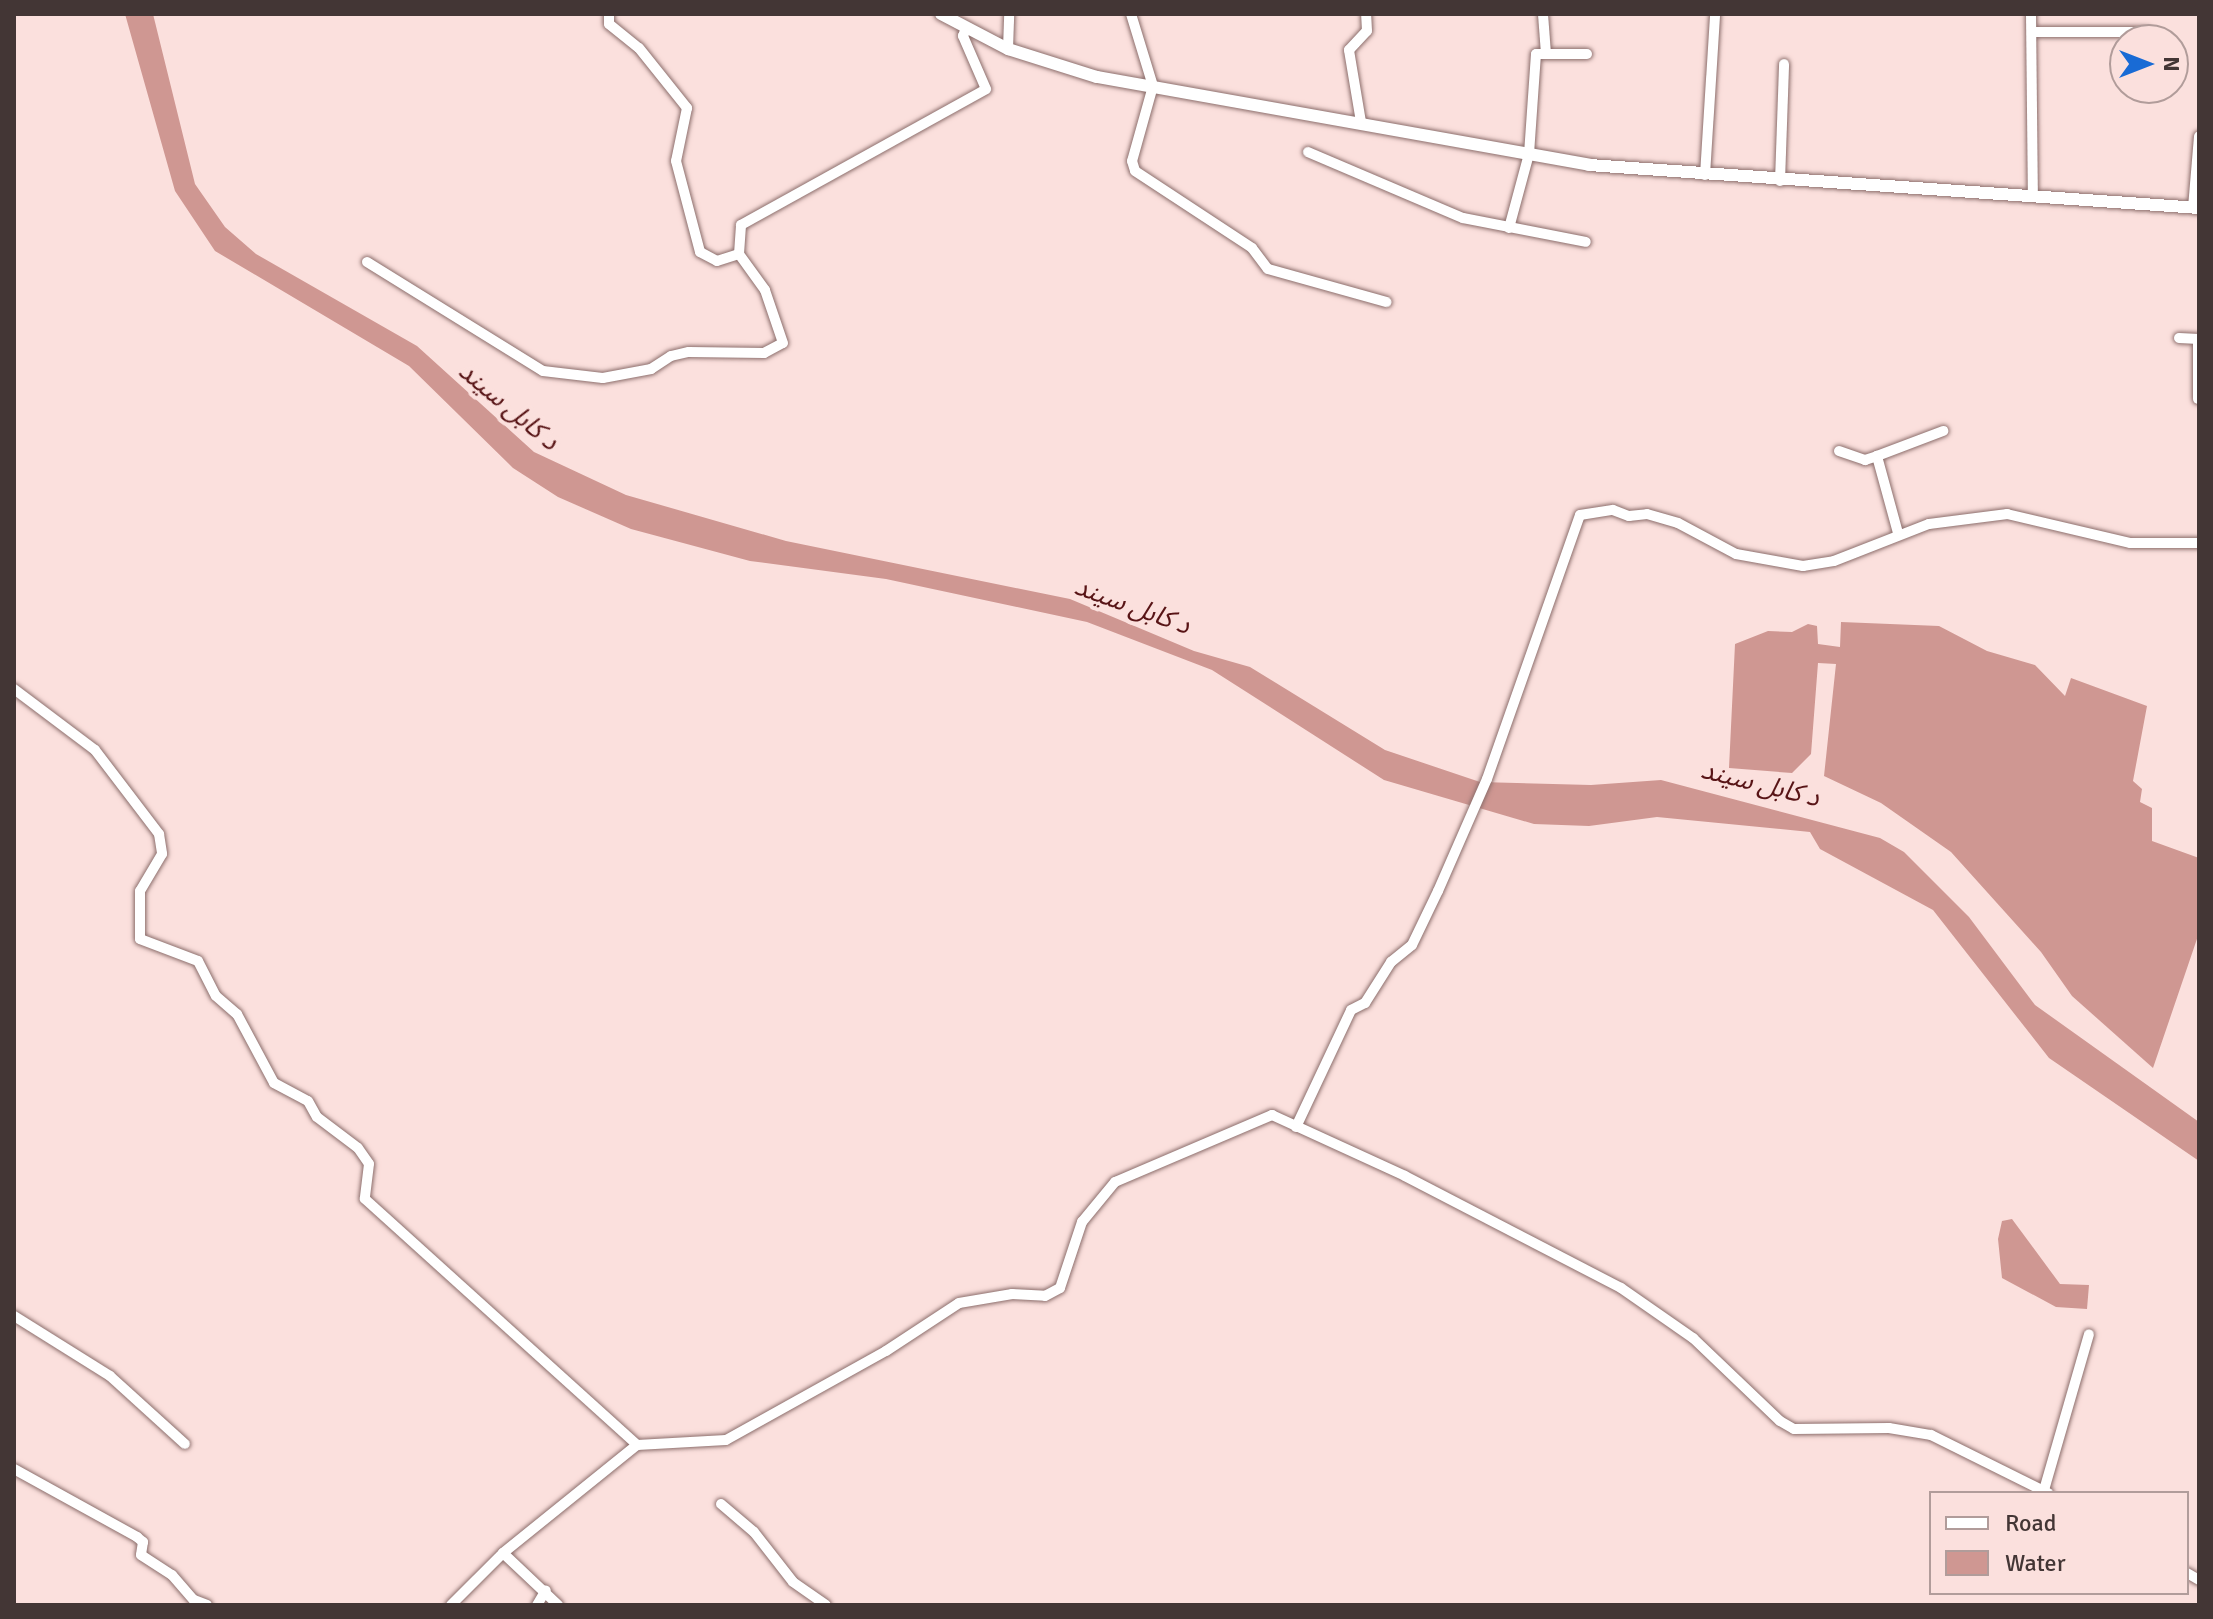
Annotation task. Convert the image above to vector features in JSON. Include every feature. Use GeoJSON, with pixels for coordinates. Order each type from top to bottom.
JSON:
{"type":"FeatureCollection","features":[{"type":"Feature","properties":{"kind":"main road"},"geometry":{"type":"LineString","coordinates":[[941,14],[1008,49],[1097,77],[1529,154],[1705,175],[2196,208]]}},
{"type":"Feature","properties":{"kind":"street"},"geometry":{"type":"LineString","coordinates":[[609,14],[609,24],[639,48],[687,108],[676,161],[700,252],[717,261],[739,254]]}},
{"type":"Feature","properties":{"kind":"street"},"geometry":{"type":"LineString","coordinates":[[1008,49],[1009,14]]}},
{"type":"Feature","properties":{"kind":"street"},"geometry":{"type":"LineString","coordinates":[[1131,14],[1153,86],[1132,161],[1135,171],[1252,248],[1268,269],[1386,302]]}},
{"type":"Feature","properties":{"kind":"street"},"geometry":{"type":"LineString","coordinates":[[1361,122],[1349,50],[1367,31],[1366,14]]}},
{"type":"Feature","properties":{"kind":"street"},"geometry":{"type":"LineString","coordinates":[[1543,14],[1546,54]]}},
{"type":"Feature","properties":{"kind":"street"},"geometry":{"type":"LineString","coordinates":[[1705,175],[1715,14]]}},
{"type":"Feature","properties":{"kind":"street"},"geometry":{"type":"LineString","coordinates":[[2031,14],[2033,196]]}},
{"type":"Feature","properties":{"kind":"street"},"geometry":{"type":"LineString","coordinates":[[367,262],[543,371],[603,378],[651,369],[671,356],[764,353],[783,343],[765,290],[739,254],[741,225],[986,89],[963,36],[966,28]]}},
{"type":"Feature","properties":{"kind":"street"},"geometry":{"type":"LineString","coordinates":[[2032,32],[2109,32]]}},
{"type":"Feature","properties":{"kind":"street"},"geometry":{"type":"LineString","coordinates":[[1509,228],[1529,154],[1535,58],[1546,54],[1587,54]]}},
{"type":"Feature","properties":{"kind":"street"},"geometry":{"type":"LineString","coordinates":[[1780,181],[1784,64]]}},
{"type":"Feature","properties":{"kind":"street"},"geometry":{"type":"LineString","coordinates":[[2196,208],[2199,136]]}},
{"type":"Feature","properties":{"kind":"street"},"geometry":{"type":"LineString","coordinates":[[1308,152],[1463,218],[1586,242]]}},
{"type":"Feature","properties":{"kind":"street"},"geometry":{"type":"LineString","coordinates":[[2179,338],[2198,339],[2198,399]]}},
{"type":"Feature","properties":{"kind":"street"},"geometry":{"type":"LineString","coordinates":[[1839,451],[1865,460],[1943,431]]}},
{"type":"Feature","properties":{"kind":"street"},"geometry":{"type":"LineString","coordinates":[[1877,456],[1898,533]]}},
{"type":"Feature","properties":{"kind":"street"},"geometry":{"type":"LineString","coordinates":[[1296,1127],[1351,1010],[1365,1003],[1391,962],[1412,945],[1488,777],[1580,515],[1613,510],[1629,516],[1647,514],[1678,523],[1736,554],[1803,566],[1834,561],[1898,533],[1929,524],[2007,514],[2130,543],[2199,543]]}},
{"type":"Feature","properties":{"kind":"street"},"geometry":{"type":"LineString","coordinates":[[14,689],[95,750],[159,834],[162,854],[140,891],[140,939],[198,961],[216,996],[237,1014],[274,1083],[308,1101],[317,1117],[358,1148],[369,1164],[365,1199],[637,1445]]}},
{"type":"Feature","properties":{"kind":"street"},"geometry":{"type":"LineString","coordinates":[[451,1605],[503,1553],[637,1445],[726,1440],[886,1351],[959,1303],[1012,1294],[1045,1296],[1060,1288],[1082,1222],[1115,1182],[1264,1116],[1281,1116],[1296,1127],[1405,1176],[1621,1288],[1693,1338],[1780,1421],[1794,1429],[1889,1428],[1931,1435],[2044,1491]]}},
{"type":"Feature","properties":{"kind":"street"},"geometry":{"type":"LineString","coordinates":[[14,1316],[110,1376],[185,1444]]}},
{"type":"Feature","properties":{"kind":"street"},"geometry":{"type":"LineString","coordinates":[[2046,1491],[2089,1334]]}},
{"type":"Feature","properties":{"kind":"street"},"geometry":{"type":"LineString","coordinates":[[14,1469],[137,1537],[143,1542],[141,1555],[172,1575],[194,1600],[207,1605]]}},
{"type":"Feature","properties":{"kind":"street"},"geometry":{"type":"LineString","coordinates":[[721,1504],[754,1532],[793,1582],[826,1605]]}},
{"type":"Feature","properties":{"kind":"street"},"geometry":{"type":"LineString","coordinates":[[503,1553],[546,1590],[558,1605]]}},
{"type":"Feature","properties":{"kind":"street"},"geometry":{"type":"LineString","coordinates":[[537,1605],[546,1590]]}},
{"type":"Feature","properties":{"kind":"water"},"geometry":{"type":"Polygon","coordinates":[[[125,14],[153,14],[195,184],[225,227],[256,254],[417,346],[534,452],[626,495],[786,541],[1070,599],[1194,651],[1250,667],[1385,750],[1480,782],[1591,785],[1661,780],[1880,838],[1904,852],[1969,917],[2035,1005],[2199,1122],[2199,1161],[2049,1058],[1933,910],[1820,849],[1810,832],[1657,817],[1589,826],[1534,824],[1384,780],[1212,670],[1087,622],[886,579],[750,561],[631,529],[558,497],[513,468],[409,366],[215,251],[175,191],[125,14]]]}},
{"type":"Feature","properties":{"kind":"water"},"geometry":{"type":"Polygon","coordinates":[[[1841,622],[1939,626],[1987,651],[2035,665],[2065,696],[2071,678],[2147,706],[2133,781],[2142,789],[2140,802],[2152,808],[2152,841],[2199,858],[2199,933],[2153,1068],[2072,996],[2041,952],[1951,852],[1881,803],[1824,776],[1836,664],[1818,663],[1811,754],[1792,773],[1729,768],[1735,644],[1768,631],[1792,632],[1808,624],[1817,626],[1818,644],[1840,647],[1841,622]]]}},
{"type":"Feature","properties":{"kind":"water"},"geometry":{"type":"Polygon","coordinates":[[[2012,1219],[2060,1284],[2089,1285],[2087,1309],[2056,1307],[2002,1278],[1998,1239],[2002,1221],[2012,1219]]]}},
{"type":"Feature","properties":{"kind":"water label","name":"د کابل سيند"},"geometry":{"type":"Point","coordinates":[508,407]}},
{"type":"Feature","properties":{"kind":"water label","name":"د کابل سيند"},"geometry":{"type":"Point","coordinates":[1132,607]}},
{"type":"Feature","properties":{"kind":"water label","name":"د کابل سيند"},"geometry":{"type":"Point","coordinates":[1760,785]}}]}
